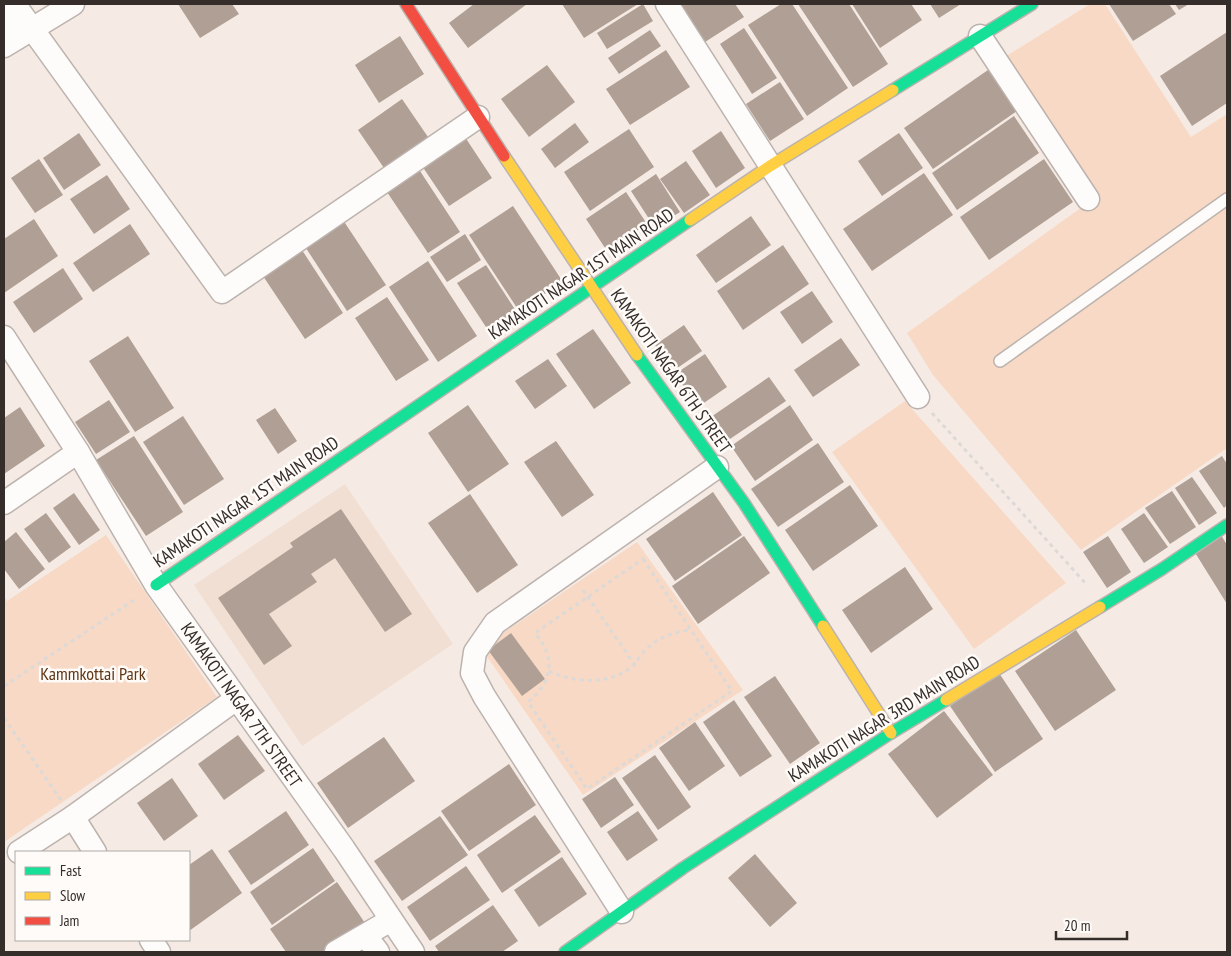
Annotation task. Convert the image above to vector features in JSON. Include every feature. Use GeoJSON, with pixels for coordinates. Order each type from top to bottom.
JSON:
{"type":"FeatureCollection","features":[{"type":"Feature","properties":{"kind":"street","name":"KAMAKOTI NAGAR 6TH STREET"},"geometry":{"type":"LineString","coordinates":[[406,4],[618,330],[744,503],[891,733]]}},
{"type":"Feature","properties":{"kind":"street"},"geometry":{"type":"LineString","coordinates":[[667,4],[918,397]]}},
{"type":"Feature","properties":{"kind":"street","name":"KAMAKOTI NAGAR 1ST MAIN ROAD"},"geometry":{"type":"LineString","coordinates":[[156,585],[770,166],[1032,4]]}},
{"type":"Feature","properties":{"kind":"street"},"geometry":{"type":"LineString","coordinates":[[17,37],[59,7]]}},
{"type":"Feature","properties":{"kind":"street"},"geometry":{"type":"LineString","coordinates":[[10,10],[17,37],[222,292],[478,117]]}},
{"type":"Feature","properties":{"kind":"street"},"geometry":{"type":"LineString","coordinates":[[980,36],[1088,199]]}},
{"type":"Feature","properties":{"kind":"street","name":"KAMAKOTI NAGAR 7TH STREET"},"geometry":{"type":"LineString","coordinates":[[4,337],[78,452],[156,585],[344,849],[413,952]]}},
{"type":"Feature","properties":{"kind":"street"},"geometry":{"type":"LineString","coordinates":[[4,503],[78,452]]}},
{"type":"Feature","properties":{"kind":"street"},"geometry":{"type":"LineString","coordinates":[[622,912],[484,696],[472,673],[475,652],[495,623],[717,467]]}},
{"type":"Feature","properties":{"kind":"street","name":"KAMAKOTI NAGAR 3RD MAIN ROAD"},"geometry":{"type":"LineString","coordinates":[[565,952],[691,863],[891,733],[1162,569],[1227,525]]}},
{"type":"Feature","properties":{"kind":"street"},"geometry":{"type":"LineString","coordinates":[[21,851],[73,817],[236,699]]}},
{"type":"Feature","properties":{"kind":"street"},"geometry":{"type":"LineString","coordinates":[[73,817],[94,851]]}},
{"type":"Feature","properties":{"kind":"street"},"geometry":{"type":"LineString","coordinates":[[4,862],[15,855]]}},
{"type":"Feature","properties":{"kind":"street"},"geometry":{"type":"LineString","coordinates":[[336,952],[372,944],[391,920]]}},
{"type":"Feature","properties":{"kind":"street"},"geometry":{"type":"LineString","coordinates":[[152,941],[159,952]]}},
{"type":"Feature","properties":{"kind":"lane"},"geometry":{"type":"LineString","coordinates":[[1000,361],[1227,199]]}},
{"type":"Feature","properties":{"kind":"path"},"geometry":{"type":"LineString","coordinates":[[918,397],[1104,604]]}},
{"type":"Feature","properties":{"kind":"path"},"geometry":{"type":"LineString","coordinates":[[643,559],[691,630],[732,691],[586,789],[528,702],[542,689],[549,672],[547,650],[535,633],[643,559]]}},
{"type":"Feature","properties":{"kind":"path"},"geometry":{"type":"LineString","coordinates":[[570,571],[634,665]]}},
{"type":"Feature","properties":{"kind":"path"},"geometry":{"type":"LineString","coordinates":[[4,686],[156,585]]}},
{"type":"Feature","properties":{"kind":"path"},"geometry":{"type":"LineString","coordinates":[[549,672],[563,678],[579,680],[595,680],[616,675],[634,665],[650,645],[660,638],[691,630]]}},
{"type":"Feature","properties":{"kind":"path"},"geometry":{"type":"LineString","coordinates":[[4,718],[73,817]]}},
{"type":"Feature","properties":{"kind":"shaded area"},"geometry":{"type":"Polygon","coordinates":[[[345,484],[453,644],[302,746],[194,585],[345,484]]]}},
{"type":"Feature","properties":{"kind":"green space"},"geometry":{"type":"Polygon","coordinates":[[[1090,4],[1105,4],[1191,137],[1227,114],[1227,448],[1081,550],[933,375],[907,333],[1082,207],[992,65],[1090,4]]]}},
{"type":"Feature","properties":{"kind":"green space"},"geometry":{"type":"Polygon","coordinates":[[[905,401],[1066,583],[974,649],[832,452],[905,401]]]}},
{"type":"Feature","properties":{"kind":"green space","name":"Kammkottai Park"},"geometry":{"type":"Polygon","coordinates":[[[106,535],[217,697],[4,842],[4,596],[7,601],[106,535]]]}},
{"type":"Feature","properties":{"kind":"green space"},"geometry":{"type":"Polygon","coordinates":[[[637,542],[743,690],[583,795],[481,648],[637,542]]]}},
{"type":"Feature","properties":{"kind":"building"},"geometry":{"type":"Polygon","coordinates":[[[178,4],[232,4],[239,14],[200,38],[178,4]]]}},
{"type":"Feature","properties":{"kind":"building"},"geometry":{"type":"Polygon","coordinates":[[[474,4],[527,4],[468,48],[449,23],[474,4]]]}},
{"type":"Feature","properties":{"kind":"building"},"geometry":{"type":"Polygon","coordinates":[[[562,4],[638,4],[584,38],[562,4]]]}},
{"type":"Feature","properties":{"kind":"building"},"geometry":{"type":"Polygon","coordinates":[[[643,4],[653,21],[607,49],[597,33],[643,4]]]}},
{"type":"Feature","properties":{"kind":"building"},"geometry":{"type":"Polygon","coordinates":[[[684,4],[735,4],[744,17],[705,42],[681,6],[684,4]]]}},
{"type":"Feature","properties":{"kind":"building"},"geometry":{"type":"Polygon","coordinates":[[[781,4],[792,4],[848,88],[807,116],[748,25],[781,4]]]}},
{"type":"Feature","properties":{"kind":"building"},"geometry":{"type":"Polygon","coordinates":[[[798,4],[849,4],[888,64],[853,87],[798,4]]]}},
{"type":"Feature","properties":{"kind":"building"},"geometry":{"type":"Polygon","coordinates":[[[852,4],[911,4],[922,20],[880,48],[852,4]]]}},
{"type":"Feature","properties":{"kind":"building"},"geometry":{"type":"Polygon","coordinates":[[[930,4],[961,4],[939,18],[930,4]]]}},
{"type":"Feature","properties":{"kind":"building"},"geometry":{"type":"Polygon","coordinates":[[[1109,4],[1169,4],[1176,14],[1133,41],[1109,4]]]}},
{"type":"Feature","properties":{"kind":"building"},"geometry":{"type":"Polygon","coordinates":[[[1175,4],[1189,4],[1179,10],[1175,4]]]}},
{"type":"Feature","properties":{"kind":"building"},"geometry":{"type":"Polygon","coordinates":[[[744,28],[777,78],[752,94],[720,44],[744,28]]]}},
{"type":"Feature","properties":{"kind":"building"},"geometry":{"type":"Polygon","coordinates":[[[650,30],[661,46],[619,74],[608,58],[650,30]]]}},
{"type":"Feature","properties":{"kind":"building"},"geometry":{"type":"Polygon","coordinates":[[[1227,32],[1227,103],[1192,126],[1160,76],[1227,32]]]}},
{"type":"Feature","properties":{"kind":"building"},"geometry":{"type":"Polygon","coordinates":[[[400,36],[424,74],[379,103],[355,65],[400,36]]]}},
{"type":"Feature","properties":{"kind":"building"},"geometry":{"type":"Polygon","coordinates":[[[666,50],[690,87],[630,125],[606,89],[666,50]]]}},
{"type":"Feature","properties":{"kind":"building"},"geometry":{"type":"Polygon","coordinates":[[[547,65],[575,102],[529,137],[501,99],[547,65]]]}},
{"type":"Feature","properties":{"kind":"building"},"geometry":{"type":"Polygon","coordinates":[[[988,70],[1017,111],[933,169],[904,128],[988,70]]]}},
{"type":"Feature","properties":{"kind":"building"},"geometry":{"type":"Polygon","coordinates":[[[780,82],[804,119],[770,141],[746,104],[780,82]]]}},
{"type":"Feature","properties":{"kind":"building"},"geometry":{"type":"Polygon","coordinates":[[[402,99],[428,137],[384,168],[358,130],[402,99]]]}},
{"type":"Feature","properties":{"kind":"building"},"geometry":{"type":"Polygon","coordinates":[[[1014,116],[1039,153],[957,210],[932,173],[1014,116]]]}},
{"type":"Feature","properties":{"kind":"building"},"geometry":{"type":"Polygon","coordinates":[[[575,123],[589,142],[555,168],[541,149],[575,123]]]}},
{"type":"Feature","properties":{"kind":"building"},"geometry":{"type":"Polygon","coordinates":[[[629,129],[654,167],[590,211],[564,172],[629,129]]]}},
{"type":"Feature","properties":{"kind":"building"},"geometry":{"type":"Polygon","coordinates":[[[721,131],[745,168],[716,188],[692,151],[721,131]]]}},
{"type":"Feature","properties":{"kind":"building"},"geometry":{"type":"Polygon","coordinates":[[[79,133],[101,165],[64,190],[43,158],[79,133]]]}},
{"type":"Feature","properties":{"kind":"building"},"geometry":{"type":"Polygon","coordinates":[[[899,133],[923,168],[882,196],[858,161],[899,133]]]}},
{"type":"Feature","properties":{"kind":"building"},"geometry":{"type":"Polygon","coordinates":[[[463,134],[492,178],[449,206],[420,163],[463,134]]]}},
{"type":"Feature","properties":{"kind":"building"},"geometry":{"type":"Polygon","coordinates":[[[39,159],[63,195],[35,213],[11,178],[39,159]]]}},
{"type":"Feature","properties":{"kind":"building"},"geometry":{"type":"Polygon","coordinates":[[[1044,159],[1073,202],[989,260],[960,217],[1044,159]]]}},
{"type":"Feature","properties":{"kind":"building"},"geometry":{"type":"Polygon","coordinates":[[[686,161],[710,195],[684,213],[660,179],[686,161]]]}},
{"type":"Feature","properties":{"kind":"building"},"geometry":{"type":"Polygon","coordinates":[[[420,171],[460,232],[428,253],[387,192],[420,171]]]}},
{"type":"Feature","properties":{"kind":"building"},"geometry":{"type":"Polygon","coordinates":[[[924,173],[953,215],[872,271],[843,229],[924,173]]]}},
{"type":"Feature","properties":{"kind":"building"},"geometry":{"type":"Polygon","coordinates":[[[656,174],[680,212],[655,228],[631,191],[656,174]]]}},
{"type":"Feature","properties":{"kind":"building"},"geometry":{"type":"Polygon","coordinates":[[[107,175],[130,209],[94,234],[70,199],[107,175]]]}},
{"type":"Feature","properties":{"kind":"building"},"geometry":{"type":"Polygon","coordinates":[[[626,192],[647,224],[607,251],[586,219],[626,192]]]}},
{"type":"Feature","properties":{"kind":"building"},"geometry":{"type":"Polygon","coordinates":[[[513,206],[563,282],[519,311],[469,235],[513,206]]]}},
{"type":"Feature","properties":{"kind":"building"},"geometry":{"type":"Polygon","coordinates":[[[751,216],[771,245],[716,283],[696,255],[751,216]]]}},
{"type":"Feature","properties":{"kind":"building"},"geometry":{"type":"Polygon","coordinates":[[[34,219],[58,256],[4,293],[4,239],[34,219]]]}},
{"type":"Feature","properties":{"kind":"building"},"geometry":{"type":"Polygon","coordinates":[[[343,220],[386,285],[347,311],[304,245],[343,220]]]}},
{"type":"Feature","properties":{"kind":"building"},"geometry":{"type":"Polygon","coordinates":[[[130,224],[150,254],[93,292],[73,263],[130,224]]]}},
{"type":"Feature","properties":{"kind":"building"},"geometry":{"type":"Polygon","coordinates":[[[465,234],[481,260],[447,282],[430,257],[465,234]]]}},
{"type":"Feature","properties":{"kind":"building"},"geometry":{"type":"Polygon","coordinates":[[[783,245],[809,284],[743,330],[717,291],[783,245]]]}},
{"type":"Feature","properties":{"kind":"building"},"geometry":{"type":"Polygon","coordinates":[[[300,247],[343,313],[305,339],[261,273],[300,247]]]}},
{"type":"Feature","properties":{"kind":"building"},"geometry":{"type":"Polygon","coordinates":[[[428,261],[477,336],[438,362],[389,287],[428,261]]]}},
{"type":"Feature","properties":{"kind":"building"},"geometry":{"type":"Polygon","coordinates":[[[486,265],[516,311],[488,330],[457,283],[486,265]]]}},
{"type":"Feature","properties":{"kind":"building"},"geometry":{"type":"Polygon","coordinates":[[[63,268],[83,299],[34,333],[13,302],[63,268]]]}},
{"type":"Feature","properties":{"kind":"building"},"geometry":{"type":"Polygon","coordinates":[[[812,291],[833,322],[802,344],[780,312],[812,291]]]}},
{"type":"Feature","properties":{"kind":"building"},"geometry":{"type":"Polygon","coordinates":[[[387,297],[429,360],[396,381],[355,318],[387,297]]]}},
{"type":"Feature","properties":{"kind":"building"},"geometry":{"type":"Polygon","coordinates":[[[684,325],[702,351],[673,371],[655,345],[684,325]]]}},
{"type":"Feature","properties":{"kind":"building"},"geometry":{"type":"Polygon","coordinates":[[[593,329],[631,383],[594,409],[556,354],[593,329]]]}},
{"type":"Feature","properties":{"kind":"building"},"geometry":{"type":"Polygon","coordinates":[[[128,336],[174,408],[135,432],[89,361],[128,336]]]}},
{"type":"Feature","properties":{"kind":"building"},"geometry":{"type":"Polygon","coordinates":[[[841,338],[860,365],[813,397],[794,370],[841,338]]]}},
{"type":"Feature","properties":{"kind":"building"},"geometry":{"type":"Polygon","coordinates":[[[705,354],[727,387],[698,407],[675,374],[705,354]]]}},
{"type":"Feature","properties":{"kind":"building"},"geometry":{"type":"Polygon","coordinates":[[[548,359],[567,386],[535,409],[515,381],[548,359]]]}},
{"type":"Feature","properties":{"kind":"building"},"geometry":{"type":"Polygon","coordinates":[[[769,377],[786,401],[724,443],[708,419],[769,377]]]}},
{"type":"Feature","properties":{"kind":"building"},"geometry":{"type":"Polygon","coordinates":[[[109,400],[130,432],[96,454],[75,422],[109,400]]]}},
{"type":"Feature","properties":{"kind":"building"},"geometry":{"type":"Polygon","coordinates":[[[468,405],[509,464],[468,492],[428,433],[468,405]]]}},
{"type":"Feature","properties":{"kind":"building"},"geometry":{"type":"Polygon","coordinates":[[[790,405],[813,440],[755,481],[731,446],[790,405]]]}},
{"type":"Feature","properties":{"kind":"building"},"geometry":{"type":"Polygon","coordinates":[[[20,407],[45,446],[4,474],[4,418],[20,407]]]}},
{"type":"Feature","properties":{"kind":"building"},"geometry":{"type":"Polygon","coordinates":[[[275,408],[297,441],[278,454],[256,420],[275,408]]]}},
{"type":"Feature","properties":{"kind":"building"},"geometry":{"type":"Polygon","coordinates":[[[183,416],[224,479],[184,505],[143,442],[183,416]]]}},
{"type":"Feature","properties":{"kind":"building"},"geometry":{"type":"Polygon","coordinates":[[[134,436],[183,512],[146,536],[96,460],[134,436]]]}},
{"type":"Feature","properties":{"kind":"building"},"geometry":{"type":"Polygon","coordinates":[[[556,441],[594,495],[562,517],[524,462],[556,441]]]}},
{"type":"Feature","properties":{"kind":"building"},"geometry":{"type":"Polygon","coordinates":[[[818,443],[844,482],[778,527],[751,489],[818,443]]]}},
{"type":"Feature","properties":{"kind":"building"},"geometry":{"type":"Polygon","coordinates":[[[1222,456],[1227,464],[1227,505],[1224,508],[1199,471],[1222,456]]]}},
{"type":"Feature","properties":{"kind":"building"},"geometry":{"type":"Polygon","coordinates":[[[1192,477],[1217,513],[1199,525],[1175,488],[1192,477]]]}},
{"type":"Feature","properties":{"kind":"building"},"geometry":{"type":"Polygon","coordinates":[[[850,485],[878,526],[813,571],[785,530],[850,485]]]}},
{"type":"Feature","properties":{"kind":"building"},"geometry":{"type":"Polygon","coordinates":[[[1172,491],[1196,527],[1170,544],[1145,508],[1172,491]]]}},
{"type":"Feature","properties":{"kind":"building"},"geometry":{"type":"Polygon","coordinates":[[[713,492],[742,535],[675,581],[646,539],[713,492]]]}},
{"type":"Feature","properties":{"kind":"building"},"geometry":{"type":"Polygon","coordinates":[[[74,493],[100,530],[79,545],[53,508],[74,493]]]}},
{"type":"Feature","properties":{"kind":"building"},"geometry":{"type":"Polygon","coordinates":[[[470,494],[518,565],[477,593],[428,523],[470,494]]]}},
{"type":"Feature","properties":{"kind":"building"},"geometry":{"type":"Polygon","coordinates":[[[341,509],[412,614],[385,632],[335,558],[311,574],[317,582],[269,614],[292,646],[264,665],[218,598],[293,547],[290,543],[341,509]]]}},
{"type":"Feature","properties":{"kind":"building"},"geometry":{"type":"Polygon","coordinates":[[[46,513],[71,547],[49,563],[24,529],[46,513]]]}},
{"type":"Feature","properties":{"kind":"building"},"geometry":{"type":"Polygon","coordinates":[[[1144,513],[1168,547],[1144,563],[1121,529],[1144,513]]]}},
{"type":"Feature","properties":{"kind":"building"},"geometry":{"type":"Polygon","coordinates":[[[16,532],[45,569],[19,589],[4,569],[4,542],[16,532]]]}},
{"type":"Feature","properties":{"kind":"building"},"geometry":{"type":"Polygon","coordinates":[[[1221,535],[1227,545],[1227,604],[1194,551],[1221,535]]]}},
{"type":"Feature","properties":{"kind":"building"},"geometry":{"type":"Polygon","coordinates":[[[744,536],[770,573],[698,624],[672,586],[744,536]]]}},
{"type":"Feature","properties":{"kind":"building"},"geometry":{"type":"Polygon","coordinates":[[[1108,536],[1131,572],[1107,588],[1083,552],[1108,536]]]}},
{"type":"Feature","properties":{"kind":"building"},"geometry":{"type":"Polygon","coordinates":[[[905,567],[933,609],[871,653],[842,610],[905,567]]]}},
{"type":"Feature","properties":{"kind":"building"},"geometry":{"type":"Polygon","coordinates":[[[1076,630],[1116,690],[1055,731],[1015,671],[1076,630]]]}},
{"type":"Feature","properties":{"kind":"building"},"geometry":{"type":"Polygon","coordinates":[[[511,633],[545,679],[522,696],[488,650],[511,633]]]}},
{"type":"Feature","properties":{"kind":"building"},"geometry":{"type":"Polygon","coordinates":[[[999,673],[1043,739],[995,772],[950,706],[999,673]]]}},
{"type":"Feature","properties":{"kind":"building"},"geometry":{"type":"Polygon","coordinates":[[[775,676],[820,743],[790,764],[744,697],[775,676]]]}},
{"type":"Feature","properties":{"kind":"building"},"geometry":{"type":"Polygon","coordinates":[[[734,700],[772,756],[740,777],[703,722],[734,700]]]}},
{"type":"Feature","properties":{"kind":"building"},"geometry":{"type":"Polygon","coordinates":[[[944,711],[993,775],[937,818],[888,754],[944,711]]]}},
{"type":"Feature","properties":{"kind":"building"},"geometry":{"type":"Polygon","coordinates":[[[695,722],[725,766],[689,791],[659,748],[695,722]]]}},
{"type":"Feature","properties":{"kind":"building"},"geometry":{"type":"Polygon","coordinates":[[[238,735],[265,771],[224,800],[198,764],[238,735]]]}},
{"type":"Feature","properties":{"kind":"building"},"geometry":{"type":"Polygon","coordinates":[[[384,737],[415,781],[348,828],[317,783],[384,737]]]}},
{"type":"Feature","properties":{"kind":"building"},"geometry":{"type":"Polygon","coordinates":[[[655,755],[691,807],[658,830],[622,778],[655,755]]]}},
{"type":"Feature","properties":{"kind":"building"},"geometry":{"type":"Polygon","coordinates":[[[509,764],[536,805],[469,851],[441,811],[509,764]]]}},
{"type":"Feature","properties":{"kind":"building"},"geometry":{"type":"Polygon","coordinates":[[[615,777],[634,805],[601,828],[582,799],[615,777]]]}},
{"type":"Feature","properties":{"kind":"building"},"geometry":{"type":"Polygon","coordinates":[[[172,778],[198,816],[164,841],[137,803],[172,778]]]}},
{"type":"Feature","properties":{"kind":"building"},"geometry":{"type":"Polygon","coordinates":[[[286,811],[309,845],[251,885],[228,851],[286,811]]]}},
{"type":"Feature","properties":{"kind":"building"},"geometry":{"type":"Polygon","coordinates":[[[638,811],[658,840],[627,861],[607,832],[638,811]]]}},
{"type":"Feature","properties":{"kind":"building"},"geometry":{"type":"Polygon","coordinates":[[[535,815],[561,852],[502,893],[477,855],[535,815]]]}},
{"type":"Feature","properties":{"kind":"building"},"geometry":{"type":"Polygon","coordinates":[[[440,816],[468,855],[402,901],[374,861],[440,816]]]}},
{"type":"Feature","properties":{"kind":"building"},"geometry":{"type":"Polygon","coordinates":[[[313,848],[335,881],[272,925],[250,892],[313,848]]]}},
{"type":"Feature","properties":{"kind":"building"},"geometry":{"type":"Polygon","coordinates":[[[212,849],[242,893],[190,930],[190,864],[212,849]]]}},
{"type":"Feature","properties":{"kind":"building"},"geometry":{"type":"Polygon","coordinates":[[[755,854],[797,903],[770,927],[728,878],[755,854]]]}},
{"type":"Feature","properties":{"kind":"building"},"geometry":{"type":"Polygon","coordinates":[[[562,857],[587,894],[539,927],[514,890],[562,857]]]}},
{"type":"Feature","properties":{"kind":"building"},"geometry":{"type":"Polygon","coordinates":[[[466,866],[490,900],[430,941],[407,907],[466,866]]]}},
{"type":"Feature","properties":{"kind":"building"},"geometry":{"type":"Polygon","coordinates":[[[337,882],[365,923],[323,952],[286,952],[270,929],[337,882]]]}},
{"type":"Feature","properties":{"kind":"building"},"geometry":{"type":"Polygon","coordinates":[[[493,905],[518,941],[502,952],[439,952],[435,946],[493,905]]]}},
{"type":"Feature","properties":{"kind":"traffic: fast"},"geometry":{"type":"LineString","coordinates":[[893,90],[1032,4]]}},
{"type":"Feature","properties":{"kind":"traffic: fast"},"geometry":{"type":"LineString","coordinates":[[156,585],[690,220]]}},
{"type":"Feature","properties":{"kind":"traffic: fast"},"geometry":{"type":"LineString","coordinates":[[637,355],[744,503],[823,626]]}},
{"type":"Feature","properties":{"kind":"traffic: fast"},"geometry":{"type":"LineString","coordinates":[[1100,607],[1162,569],[1227,525]]}},
{"type":"Feature","properties":{"kind":"traffic: fast"},"geometry":{"type":"LineString","coordinates":[[565,952],[683,868],[891,733],[946,700]]}},
{"type":"Feature","properties":{"kind":"traffic: slow"},"geometry":{"type":"LineString","coordinates":[[690,220],[770,166],[893,90]]}},
{"type":"Feature","properties":{"kind":"traffic: slow"},"geometry":{"type":"LineString","coordinates":[[504,156],[637,355]]}},
{"type":"Feature","properties":{"kind":"traffic: slow"},"geometry":{"type":"LineString","coordinates":[[946,700],[1100,607]]}},
{"type":"Feature","properties":{"kind":"traffic: slow"},"geometry":{"type":"LineString","coordinates":[[823,626],[891,733]]}},
{"type":"Feature","properties":{"kind":"traffic: jam"},"geometry":{"type":"LineString","coordinates":[[406,4],[504,156]]}}]}
